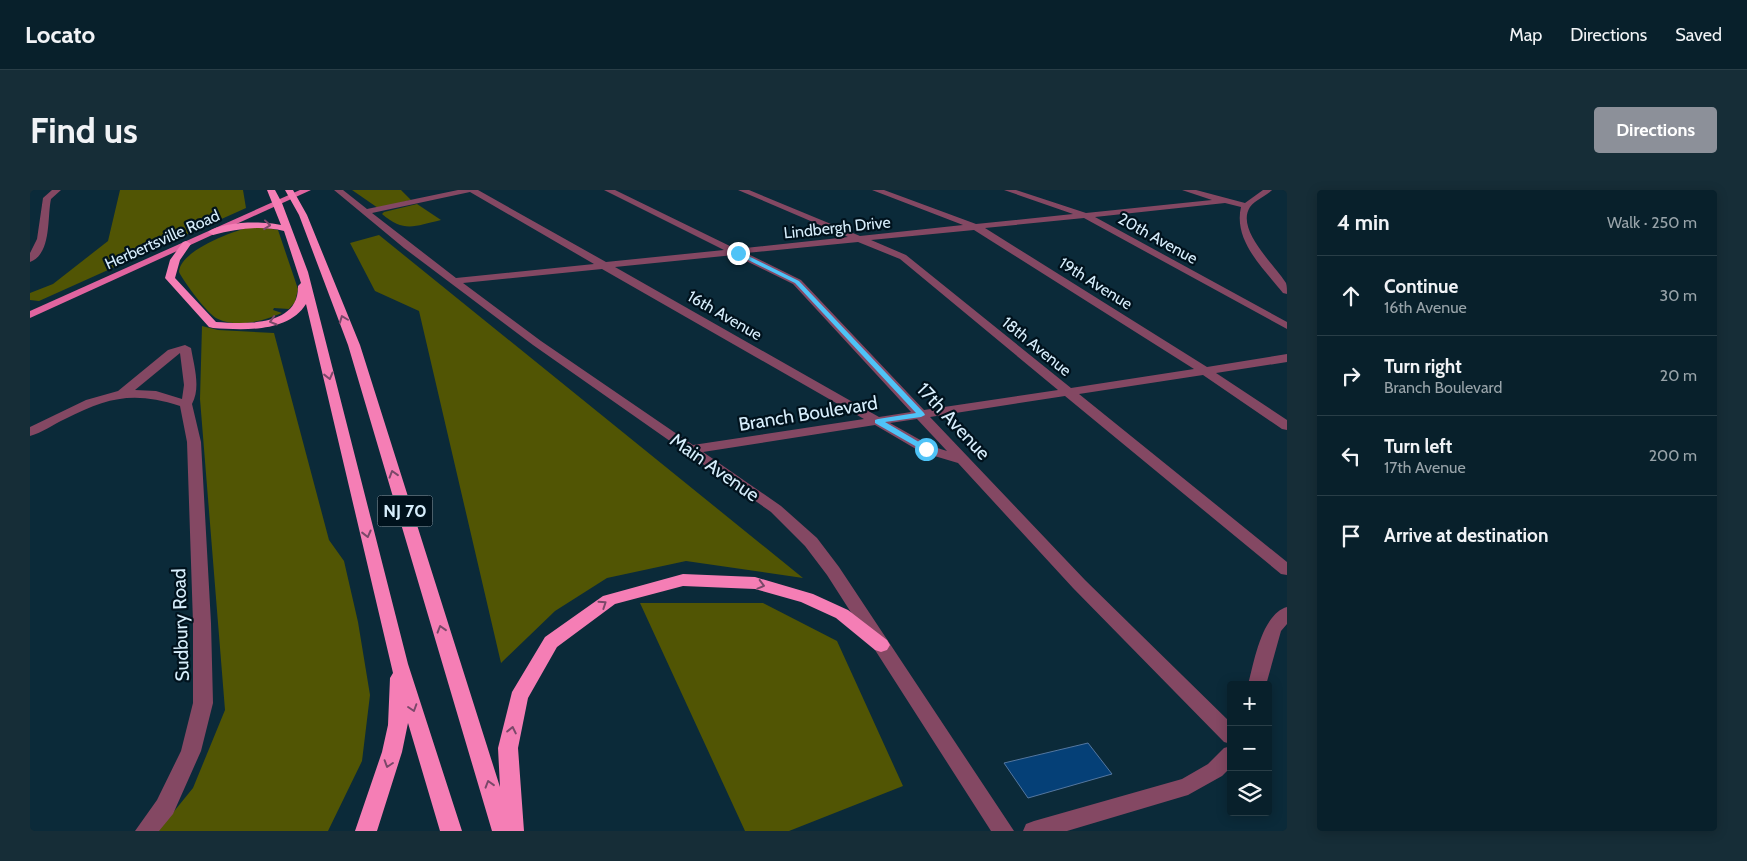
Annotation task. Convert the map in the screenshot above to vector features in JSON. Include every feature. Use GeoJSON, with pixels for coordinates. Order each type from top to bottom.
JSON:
{"type":"FeatureCollection","features":[{"type":"Feature","properties":{"kind":"highway","name":"NJ 70"},"geometry":{"type":"LineString","coordinates":[[271,190],[278,203],[303,272],[399,664],[451,831]]}},
{"type":"Feature","properties":{"kind":"highway","name":"NJ 70"},"geometry":{"type":"LineString","coordinates":[[296,192],[303,215],[354,346],[503,831]]}},
{"type":"Feature","properties":{"kind":"highway"},"geometry":{"type":"LineString","coordinates":[[213,232],[234,226],[260,224],[287,228]]}},
{"type":"Feature","properties":{"kind":"highway"},"geometry":{"type":"LineString","coordinates":[[186,244],[175,260],[170,278],[213,325],[232,327],[254,326],[273,322],[291,314],[303,301],[303,272]]}},
{"type":"Feature","properties":{"kind":"highway"},"geometry":{"type":"LineString","coordinates":[[512,831],[508,748],[519,697],[551,642],[609,600],[683,580],[755,582],[807,598],[842,614],[881,645]]}},
{"type":"Feature","properties":{"kind":"highway"},"geometry":{"type":"LineString","coordinates":[[366,831],[392,752],[398,725],[399,664]]}},
{"type":"Feature","properties":{"kind":"main road","name":"Herbertsville Road"},"geometry":{"type":"LineString","coordinates":[[32,314],[278,203],[296,192]]}},
{"type":"Feature","properties":{"kind":"street"},"geometry":{"type":"LineString","coordinates":[[30,260],[37,254],[41,245],[48,198],[57,190]]}},
{"type":"Feature","properties":{"kind":"street","name":"Main Avenue"},"geometry":{"type":"LineString","coordinates":[[338,190],[407,246],[537,343],[776,510],[811,542],[833,571],[1003,831]]}},
{"type":"Feature","properties":{"kind":"street"},"geometry":{"type":"LineString","coordinates":[[366,212],[471,190]]}},
{"type":"Feature","properties":{"kind":"street","name":"16th Avenue"},"geometry":{"type":"LineString","coordinates":[[471,190],[926,449],[964,460]]}},
{"type":"Feature","properties":{"kind":"street","name":"17th Avenue"},"geometry":{"type":"LineString","coordinates":[[608,190],[797,282],[1079,584],[1227,732]]}},
{"type":"Feature","properties":{"kind":"street","name":"18th Avenue"},"geometry":{"type":"LineString","coordinates":[[742,190],[864,239],[902,257],[1287,570]]}},
{"type":"Feature","properties":{"kind":"street","name":"19th Avenue"},"geometry":{"type":"LineString","coordinates":[[876,190],[976,226],[1204,370],[1287,426]]}},
{"type":"Feature","properties":{"kind":"street","name":"20th Avenue"},"geometry":{"type":"LineString","coordinates":[[1008,190],[1085,215],[1287,326]]}},
{"type":"Feature","properties":{"kind":"street"},"geometry":{"type":"LineString","coordinates":[[1186,190],[1246,206]]}},
{"type":"Feature","properties":{"kind":"street"},"geometry":{"type":"LineString","coordinates":[[1268,190],[1246,206],[1242,221],[1246,234],[1257,252],[1287,291]]}},
{"type":"Feature","properties":{"kind":"street","name":"Lindbergh Drive"},"geometry":{"type":"LineString","coordinates":[[454,282],[1223,201]]}},
{"type":"Feature","properties":{"kind":"street"},"geometry":{"type":"LineString","coordinates":[[30,432],[73,408],[95,400],[121,395],[156,395],[186,404],[189,400],[190,387],[185,348],[172,352],[121,395]]}},
{"type":"Feature","properties":{"kind":"street","name":"Branch Boulevard"},"geometry":{"type":"LineString","coordinates":[[690,450],[1287,358]]}},
{"type":"Feature","properties":{"kind":"street","name":"Sudbury Road"},"geometry":{"type":"LineString","coordinates":[[146,831],[165,806],[191,751],[203,703],[202,623],[194,442],[186,404]]}},
{"type":"Feature","properties":{"kind":"street"},"geometry":{"type":"LineString","coordinates":[[1258,681],[1273,629],[1287,613]]}},
{"type":"Feature","properties":{"kind":"street"},"geometry":{"type":"LineString","coordinates":[[1034,831],[1188,786],[1215,770],[1227,758]]}},
{"type":"Feature","properties":{"kind":"shaded area"},"geometry":{"type":"Polygon","coordinates":[[[120,190],[243,190],[246,208],[39,301],[30,300],[30,293],[53,284],[108,241],[120,190]]]}},
{"type":"Feature","properties":{"kind":"shaded area"},"geometry":{"type":"Polygon","coordinates":[[[352,190],[401,190],[411,200],[378,208],[352,190]]]}},
{"type":"Feature","properties":{"kind":"shaded area"},"geometry":{"type":"Polygon","coordinates":[[[417,204],[441,220],[417,226],[403,226],[382,214],[384,212],[417,204]]]}},
{"type":"Feature","properties":{"kind":"shaded area"},"geometry":{"type":"Polygon","coordinates":[[[255,226],[278,230],[298,289],[295,302],[289,309],[274,308],[273,310],[282,313],[267,319],[242,323],[225,322],[208,311],[179,272],[188,256],[198,249],[222,237],[255,226]]]}},
{"type":"Feature","properties":{"kind":"shaded area"},"geometry":{"type":"Polygon","coordinates":[[[379,235],[803,578],[686,561],[607,578],[555,611],[501,663],[419,311],[375,291],[350,243],[379,235]]]}},
{"type":"Feature","properties":{"kind":"shaded area"},"geometry":{"type":"Polygon","coordinates":[[[202,326],[218,330],[274,333],[329,540],[344,561],[358,622],[370,695],[362,761],[328,831],[158,831],[193,788],[225,710],[200,399],[202,326]]]}},
{"type":"Feature","properties":{"kind":"shaded area"},"geometry":{"type":"Polygon","coordinates":[[[640,603],[763,603],[837,641],[903,786],[789,831],[745,831],[640,603]]]}},
{"type":"Feature","properties":{"kind":"building"},"geometry":{"type":"Polygon","coordinates":[[[1088,743],[1112,774],[1028,798],[1004,763],[1088,743]]]}},
{"type":"Feature","properties":{"kind":"route"},"geometry":{"type":"LineString","coordinates":[[738,253],[797,282],[921,415],[878,421],[926,449]]}}]}
